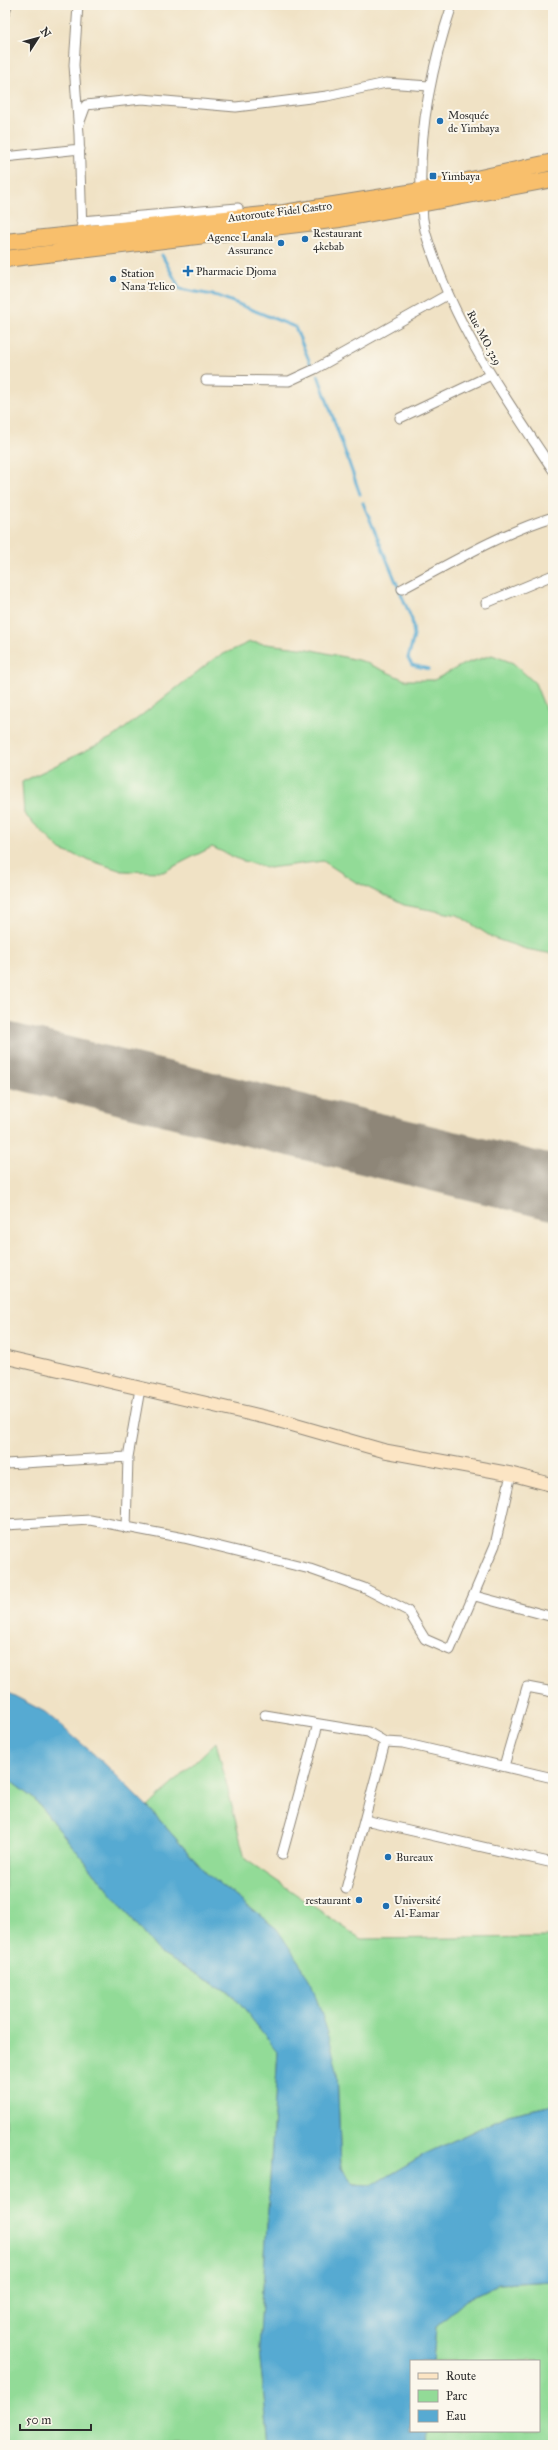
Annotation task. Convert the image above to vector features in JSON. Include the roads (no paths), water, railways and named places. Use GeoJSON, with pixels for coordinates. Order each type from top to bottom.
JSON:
{"type":"FeatureCollection","features":[{"type":"Feature","properties":{"kind":"highway","name":"Autoroute Fidel Castro"},"geometry":{"type":"LineString","coordinates":[[5,258],[332,220],[421,198],[553,162]]}},
{"type":"Feature","properties":{"kind":"highway","name":"Autoroute Fidel Castro"},"geometry":{"type":"LineString","coordinates":[[5,242],[82,227],[284,212],[421,198],[553,179]]}},
{"type":"Feature","properties":{"kind":"street"},"geometry":{"type":"LineString","coordinates":[[5,12],[7,5]]}},
{"type":"Feature","properties":{"kind":"street"},"geometry":{"type":"LineString","coordinates":[[78,5],[74,65],[79,124],[82,227],[238,208]]}},
{"type":"Feature","properties":{"kind":"street","name":"Rue MO. 329"},"geometry":{"type":"LineString","coordinates":[[453,5],[438,48],[430,86],[420,164],[422,225],[447,295],[491,376],[553,470]]}},
{"type":"Feature","properties":{"kind":"street"},"geometry":{"type":"LineString","coordinates":[[79,124],[86,105],[102,102],[142,99],[236,107],[327,96],[386,83],[430,86]]}},
{"type":"Feature","properties":{"kind":"street"},"geometry":{"type":"LineString","coordinates":[[5,157],[80,149]]}},
{"type":"Feature","properties":{"kind":"street"},"geometry":{"type":"LineString","coordinates":[[206,380],[289,381],[315,369],[447,295]]}},
{"type":"Feature","properties":{"kind":"street"},"geometry":{"type":"LineString","coordinates":[[400,418],[491,376]]}},
{"type":"Feature","properties":{"kind":"street"},"geometry":{"type":"LineString","coordinates":[[402,589],[538,521],[553,517]]}},
{"type":"Feature","properties":{"kind":"street"},"geometry":{"type":"LineString","coordinates":[[486,603],[553,575]]}},
{"type":"Feature","properties":{"kind":"street"},"geometry":{"type":"LineString","coordinates":[[5,1357],[273,1419],[385,1451],[512,1474],[553,1485]]}},
{"type":"Feature","properties":{"kind":"street"},"geometry":{"type":"LineString","coordinates":[[126,1528],[128,1457],[140,1389]]}},
{"type":"Feature","properties":{"kind":"street"},"geometry":{"type":"LineString","coordinates":[[5,1464],[128,1457]]}},
{"type":"Feature","properties":{"kind":"street"},"geometry":{"type":"LineString","coordinates":[[5,1525],[90,1520],[184,1538],[310,1569],[364,1588],[408,1611],[425,1639],[450,1650],[475,1596],[495,1545],[512,1474]]}},
{"type":"Feature","properties":{"kind":"street"},"geometry":{"type":"LineString","coordinates":[[475,1596],[553,1617]]}},
{"type":"Feature","properties":{"kind":"street"},"geometry":{"type":"LineString","coordinates":[[504,1766],[527,1687],[553,1692]]}},
{"type":"Feature","properties":{"kind":"street"},"geometry":{"type":"LineString","coordinates":[[265,1715],[368,1732],[385,1742],[404,1743],[553,1778]]}},
{"type":"Feature","properties":{"kind":"street"},"geometry":{"type":"LineString","coordinates":[[282,1855],[318,1724]]}},
{"type":"Feature","properties":{"kind":"street"},"geometry":{"type":"LineString","coordinates":[[346,1889],[385,1742]]}},
{"type":"Feature","properties":{"kind":"street"},"geometry":{"type":"LineString","coordinates":[[365,1820],[553,1863]]}},
{"type":"Feature","properties":{"kind":"water"},"geometry":{"type":"Polygon","coordinates":[[[5,1691],[45,1712],[104,1763],[148,1807],[207,1874],[277,1929],[310,1979],[329,2036],[337,2071],[341,2168],[354,2184],[372,2185],[425,2154],[508,2115],[553,2105],[553,2281],[498,2284],[466,2300],[436,2327],[433,2360],[410,2360],[410,2432],[428,2432],[427,2445],[269,2445],[259,2350],[278,2052],[232,1994],[161,1954],[34,1799],[5,1777],[5,1691]]]}},
{"type":"Feature","properties":{"kind":"waterway"},"geometry":{"type":"LineString","coordinates":[[162,255],[180,289],[218,296],[295,327],[311,365]]}},
{"type":"Feature","properties":{"kind":"waterway"},"geometry":{"type":"LineString","coordinates":[[318,375],[342,443]]}},
{"type":"Feature","properties":{"kind":"waterway"},"geometry":{"type":"LineString","coordinates":[[343,446],[360,494]]}},
{"type":"Feature","properties":{"kind":"waterway"},"geometry":{"type":"LineString","coordinates":[[363,503],[412,620],[414,636],[408,658],[412,665],[429,669]]}},
{"type":"Feature","properties":{"kind":"place","name":"Mosquée de Yimbaya"},"geometry":{"type":"Point","coordinates":[440,121]}},
{"type":"Feature","properties":{"kind":"place","name":"Yimbaya"},"geometry":{"type":"Point","coordinates":[433,176]}},
{"type":"Feature","properties":{"kind":"place","name":"Restaurant 4kebab"},"geometry":{"type":"Point","coordinates":[305,239]}},
{"type":"Feature","properties":{"kind":"place","name":"Agence Lanala Assurance"},"geometry":{"type":"Point","coordinates":[281,243]}},
{"type":"Feature","properties":{"kind":"place","name":"Pharmacie Djoma"},"geometry":{"type":"Point","coordinates":[188,271]}},
{"type":"Feature","properties":{"kind":"place","name":"Station Nana Telico"},"geometry":{"type":"Point","coordinates":[113,279]}},
{"type":"Feature","properties":{"kind":"place","name":"Bureaux"},"geometry":{"type":"Point","coordinates":[388,1857]}},
{"type":"Feature","properties":{"kind":"place","name":"restaurant"},"geometry":{"type":"Point","coordinates":[359,1900]}},
{"type":"Feature","properties":{"kind":"place","name":"Université Al-Eamar"},"geometry":{"type":"Point","coordinates":[386,1906]}}]}
